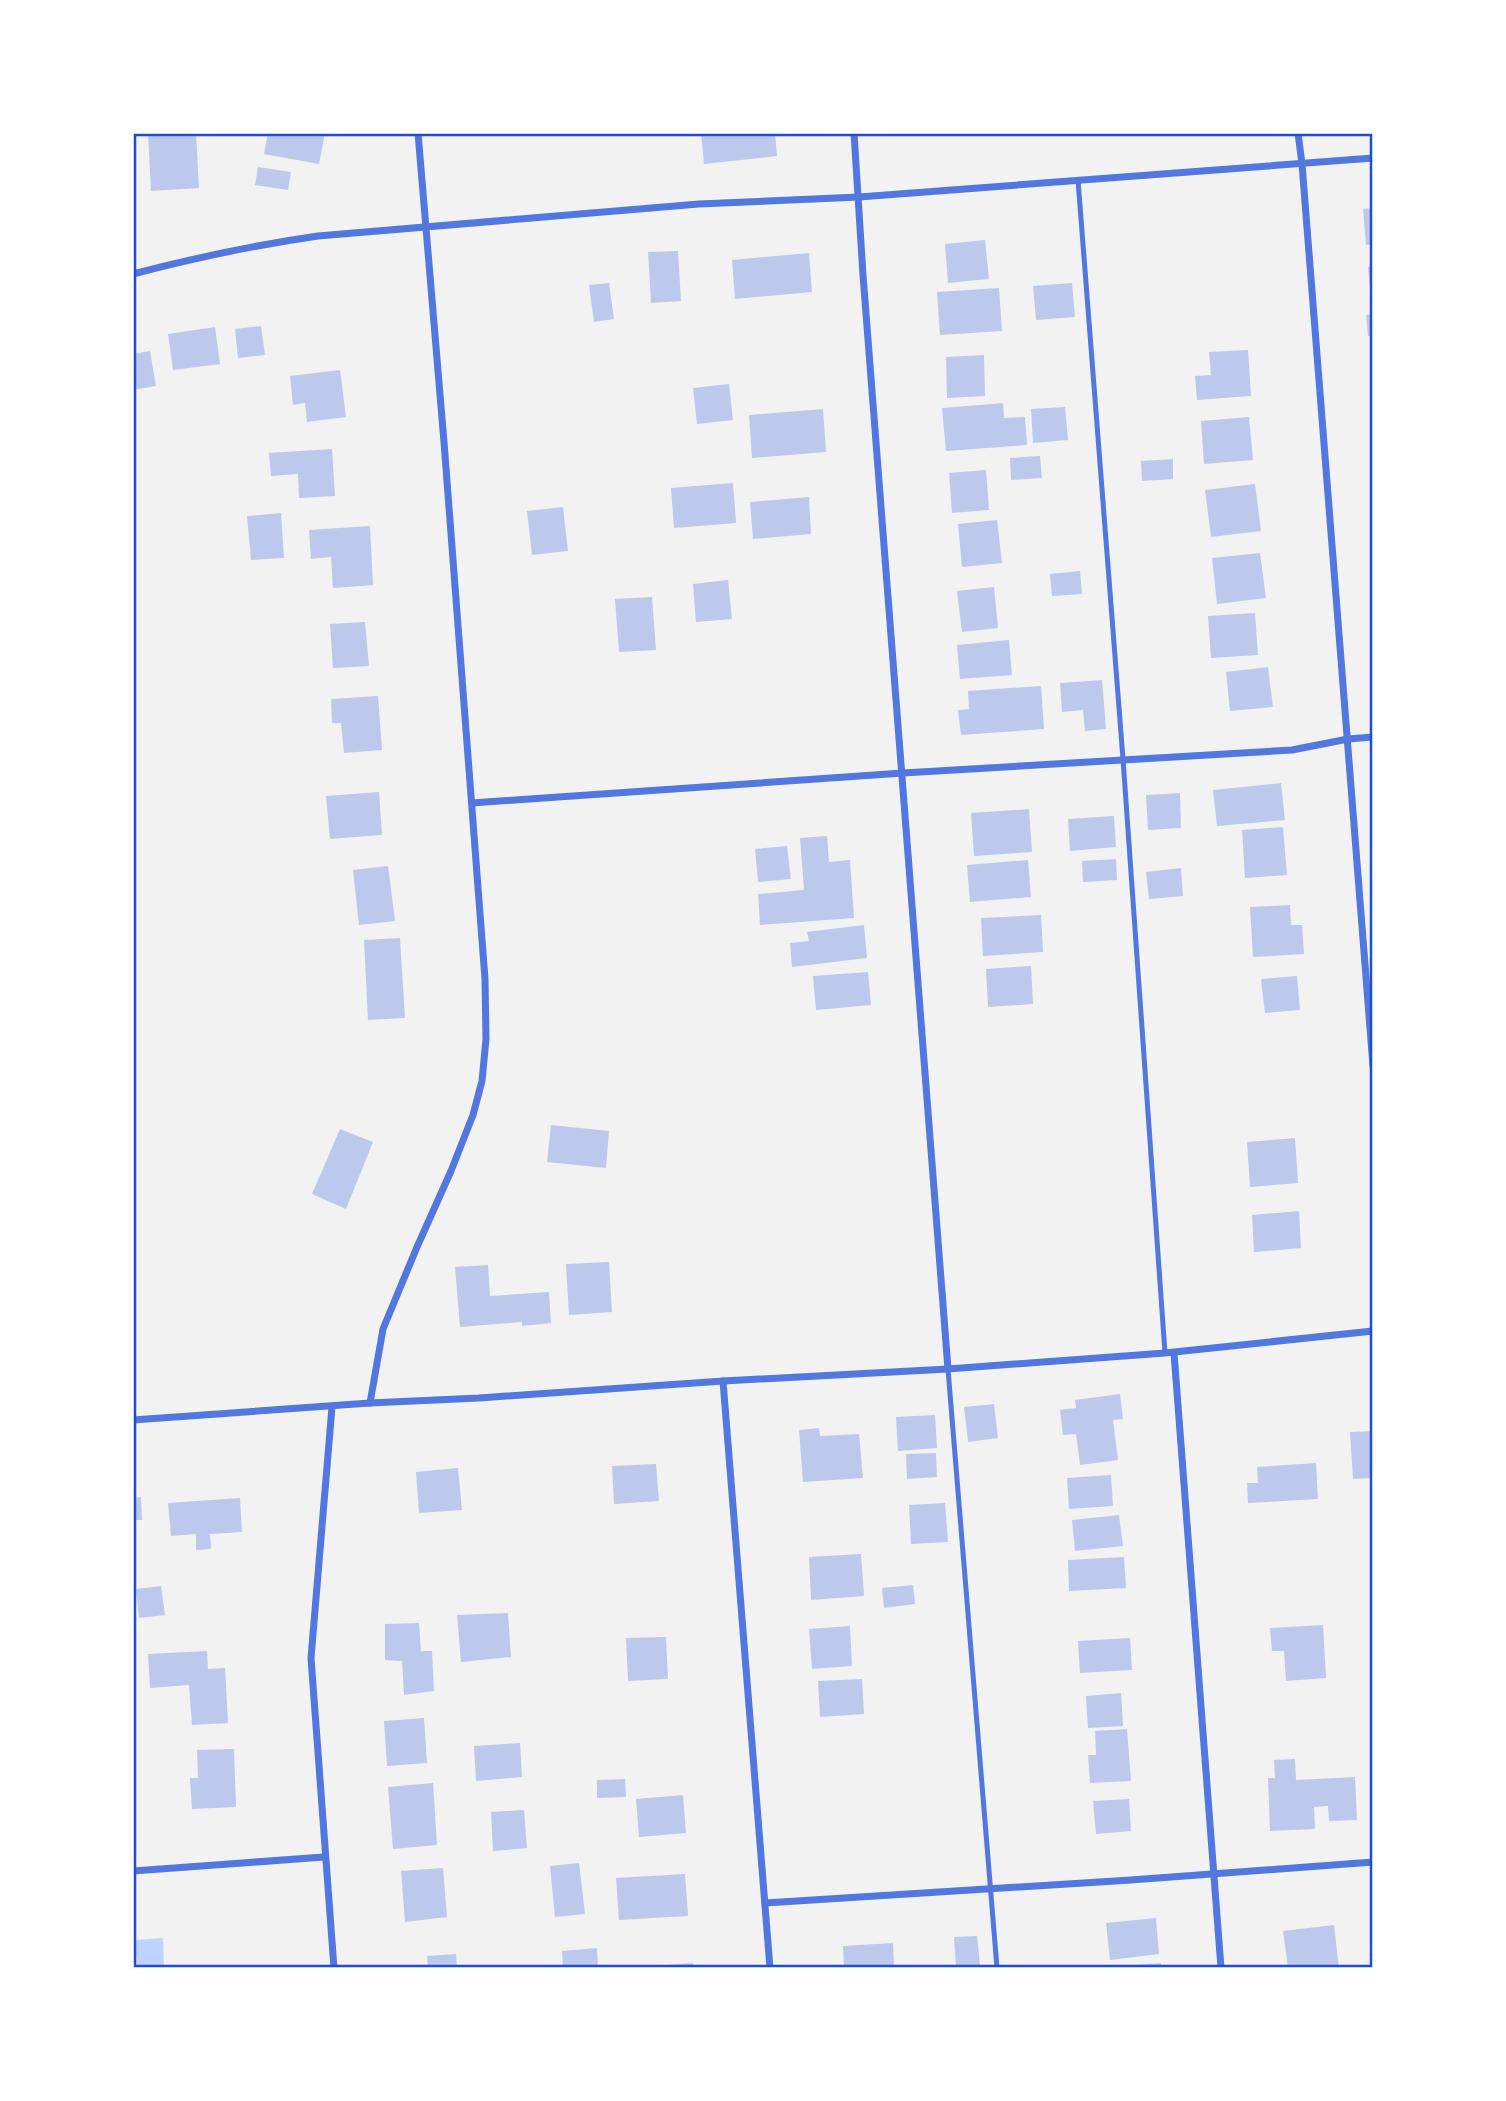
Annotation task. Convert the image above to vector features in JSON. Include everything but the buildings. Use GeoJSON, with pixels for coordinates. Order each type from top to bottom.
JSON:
{"type":"FeatureCollection","features":[{"type":"Feature","properties":{"kind":"street"},"geometry":{"type":"LineString","coordinates":[[370,1403],[383,1329],[473,1115],[482,1081],[486,1039],[485,979],[472,803],[418,133]]}},
{"type":"Feature","properties":{"kind":"street"},"geometry":{"type":"LineString","coordinates":[[854,133],[948,1369]]}},
{"type":"Feature","properties":{"kind":"street"},"geometry":{"type":"LineString","coordinates":[[1298,133],[1373,1066]]}},
{"type":"Feature","properties":{"kind":"street"},"geometry":{"type":"LineString","coordinates":[[133,274],[180,261],[318,236],[699,204],[859,197],[1373,158]]}},
{"type":"Feature","properties":{"kind":"street"},"geometry":{"type":"LineString","coordinates":[[472,803],[903,773],[1292,750],[1373,737]]}},
{"type":"Feature","properties":{"kind":"street"},"geometry":{"type":"LineString","coordinates":[[133,1420],[1174,1353],[1373,1331]]}},
{"type":"Feature","properties":{"kind":"street"},"geometry":{"type":"LineString","coordinates":[[1174,1353],[1222,1968]]}},
{"type":"Feature","properties":{"kind":"street"},"geometry":{"type":"LineString","coordinates":[[723,1381],[770,1968]]}},
{"type":"Feature","properties":{"kind":"street"},"geometry":{"type":"LineString","coordinates":[[332,1407],[311,1658],[334,1968]]}},
{"type":"Feature","properties":{"kind":"street"},"geometry":{"type":"LineString","coordinates":[[133,1871],[324,1857]]}},
{"type":"Feature","properties":{"kind":"street"},"geometry":{"type":"LineString","coordinates":[[765,1903],[1373,1862]]}},
{"type":"Feature","properties":{"kind":"lane"},"geometry":{"type":"LineString","coordinates":[[1079,180],[1165,1353]]}},
{"type":"Feature","properties":{"kind":"lane"},"geometry":{"type":"LineString","coordinates":[[948,1369],[997,1968]]}},
{"type":"Feature","properties":{"kind":"water"},"geometry":{"type":"Polygon","coordinates":[[[163,1938],[164,1968],[137,1968],[135,1940],[163,1938]]]}}]}
